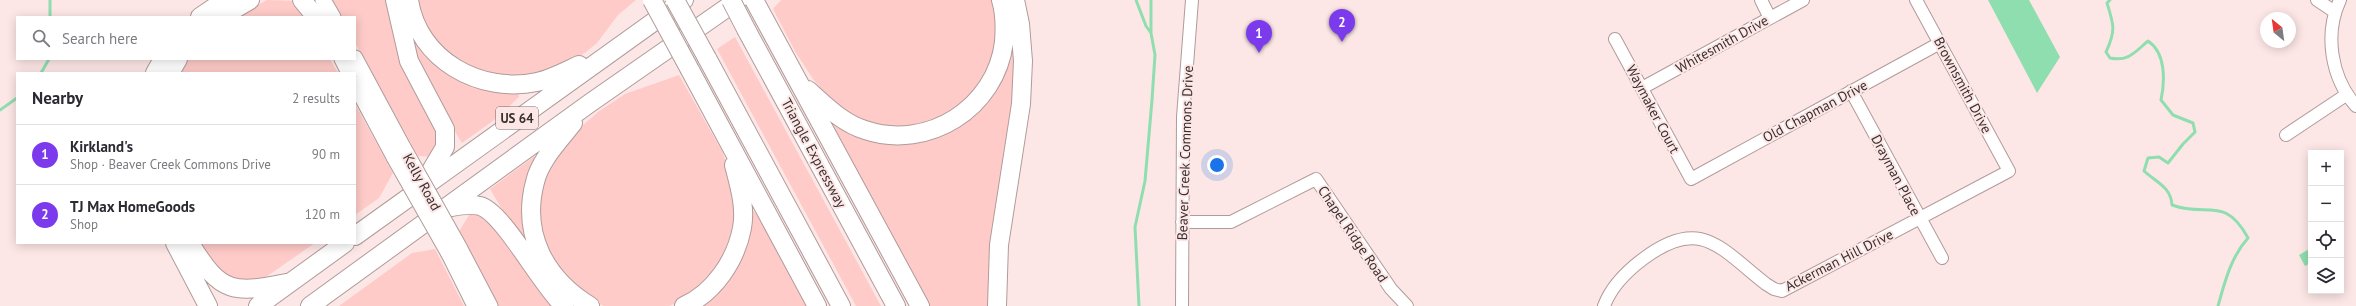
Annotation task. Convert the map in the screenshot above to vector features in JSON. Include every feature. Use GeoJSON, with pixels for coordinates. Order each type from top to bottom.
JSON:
{"type":"FeatureCollection","features":[{"type":"Feature","properties":{"kind":"highway"},"geometry":{"type":"LineString","coordinates":[[201,16],[225,0]]}},
{"type":"Feature","properties":{"kind":"highway"},"geometry":{"type":"LineString","coordinates":[[223,16],[250,0]]}},
{"type":"Feature","properties":{"kind":"highway"},"geometry":{"type":"LineString","coordinates":[[302,0],[315,16]]}},
{"type":"Feature","properties":{"kind":"highway"},"geometry":{"type":"LineString","coordinates":[[395,0],[409,61],[445,129],[445,147],[437,164],[420,188]]}},
{"type":"Feature","properties":{"kind":"highway"},"geometry":{"type":"LineString","coordinates":[[409,0],[411,17],[429,46],[450,66],[472,78],[495,84],[537,82],[614,48]]}},
{"type":"Feature","properties":{"kind":"highway"},"geometry":{"type":"LineString","coordinates":[[652,0],[817,306]]}},
{"type":"Feature","properties":{"kind":"highway"},"geometry":{"type":"LineString","coordinates":[[675,0],[841,306]]}},
{"type":"Feature","properties":{"kind":"highway","name":"US 64"},"geometry":{"type":"LineString","coordinates":[[356,235],[614,48],[684,0]]}},
{"type":"Feature","properties":{"kind":"highway","name":"Triangle Expressway"},"geometry":{"type":"LineString","coordinates":[[731,0],[896,306]]}},
{"type":"Feature","properties":{"kind":"highway","name":"US 64"},"geometry":{"type":"LineString","coordinates":[[310,306],[590,103],[738,0]]}},
{"type":"Feature","properties":{"kind":"highway"},"geometry":{"type":"LineString","coordinates":[[754,0],[920,306]]}},
{"type":"Feature","properties":{"kind":"highway"},"geometry":{"type":"LineString","coordinates":[[798,81],[848,123],[864,130],[887,135],[906,135],[924,132],[940,127],[955,120],[972,106],[996,74],[1003,52],[1005,31],[1001,0]]}},
{"type":"Feature","properties":{"kind":"highway"},"geometry":{"type":"LineString","coordinates":[[997,306],[999,245],[1021,104],[1023,61],[1020,24],[1015,0]]}},
{"type":"Feature","properties":{"kind":"highway"},"geometry":{"type":"LineString","coordinates":[[156,72],[162,60]]}},
{"type":"Feature","properties":{"kind":"highway"},"geometry":{"type":"LineString","coordinates":[[171,72],[177,60]]}},
{"type":"Feature","properties":{"kind":"highway"},"geometry":{"type":"LineString","coordinates":[[590,103],[544,162],[535,182],[531,210],[533,231],[542,258],[555,278],[572,295],[590,306]]}},
{"type":"Feature","properties":{"kind":"highway"},"geometry":{"type":"LineString","coordinates":[[684,306],[706,291],[720,277],[732,259],[742,228],[742,199],[727,140]]}},
{"type":"Feature","properties":{"kind":"highway"},"geometry":{"type":"LineString","coordinates":[[446,208],[470,205],[480,206],[493,213],[536,273],[564,306]]}},
{"type":"Feature","properties":{"kind":"highway"},"geometry":{"type":"LineString","coordinates":[[176,244],[208,306]]}},
{"type":"Feature","properties":{"kind":"highway"},"geometry":{"type":"LineString","coordinates":[[191,244],[210,274],[233,289],[260,288],[291,282]]}},
{"type":"Feature","properties":{"kind":"highway"},"geometry":{"type":"LineString","coordinates":[[258,306],[344,244]]}},
{"type":"Feature","properties":{"kind":"main road"},"geometry":{"type":"LineString","coordinates":[[311,0],[319,16]]}},
{"type":"Feature","properties":{"kind":"main road"},"geometry":{"type":"LineString","coordinates":[[323,0],[332,16]]}},
{"type":"Feature","properties":{"kind":"main road"},"geometry":{"type":"LineString","coordinates":[[342,60],[348,72]]}},
{"type":"Feature","properties":{"kind":"main road","name":"Kelly Road"},"geometry":{"type":"LineString","coordinates":[[356,60],[399,153]]}},
{"type":"Feature","properties":{"kind":"main road","name":"Kelly Road"},"geometry":{"type":"LineString","coordinates":[[356,86],[399,153],[454,250],[490,306]]}},
{"type":"Feature","properties":{"kind":"main road","name":"Kelly Road"},"geometry":{"type":"LineString","coordinates":[[454,250],[475,306]]}},
{"type":"Feature","properties":{"kind":"street","name":"Beaver Creek Commons Drive"},"geometry":{"type":"LineString","coordinates":[[1182,306],[1183,116],[1192,0]]}},
{"type":"Feature","properties":{"kind":"street"},"geometry":{"type":"LineString","coordinates":[[1761,0],[1770,18]]}},
{"type":"Feature","properties":{"kind":"street","name":"Whitesmith Drive"},"geometry":{"type":"LineString","coordinates":[[1642,88],[1803,0]]}},
{"type":"Feature","properties":{"kind":"street","name":"Brownsmith Drive"},"geometry":{"type":"LineString","coordinates":[[1916,0],[2009,171]]}},
{"type":"Feature","properties":{"kind":"street"},"geometry":{"type":"LineString","coordinates":[[2317,0],[2335,12]]}},
{"type":"Feature","properties":{"kind":"street"},"geometry":{"type":"LineString","coordinates":[[2340,0],[2335,12],[2332,44],[2334,64],[2346,95],[2356,106]]}},
{"type":"Feature","properties":{"kind":"street","name":"Waymaker Court"},"geometry":{"type":"LineString","coordinates":[[1615,39],[1690,179]]}},
{"type":"Feature","properties":{"kind":"street","name":"Old Chapman Drive"},"geometry":{"type":"LineString","coordinates":[[1690,179],[1940,43]]}},
{"type":"Feature","properties":{"kind":"street","name":"Drayman Place"},"geometry":{"type":"LineString","coordinates":[[1851,91],[1942,258]]}},
{"type":"Feature","properties":{"kind":"street"},"geometry":{"type":"LineString","coordinates":[[2286,135],[2346,95]]}},
{"type":"Feature","properties":{"kind":"street","name":"Ackerman Hill Drive"},"geometry":{"type":"LineString","coordinates":[[1604,306],[1606,300],[1626,272],[1652,252],[1676,239],[1695,237],[1709,241],[1774,290],[1782,291],[2009,171]]}},
{"type":"Feature","properties":{"kind":"street","name":"Chapel Ridge Road"},"geometry":{"type":"LineString","coordinates":[[1182,222],[1231,222],[1316,179],[1390,289],[1407,306]]}},
{"type":"Feature","properties":{"kind":"shaded area"},"geometry":{"type":"Polygon","coordinates":[[[267,0],[297,1],[306,16],[237,16],[267,0]]]}},
{"type":"Feature","properties":{"kind":"shaded area"},"geometry":{"type":"Polygon","coordinates":[[[331,0],[389,0],[437,130],[439,145],[431,157],[418,156],[356,45],[356,16],[339,16],[331,0]]]}},
{"type":"Feature","properties":{"kind":"shaded area"},"geometry":{"type":"Polygon","coordinates":[[[412,0],[636,0],[618,15],[597,43],[586,52],[564,66],[520,80],[473,74],[433,43],[412,0]]]}},
{"type":"Feature","properties":{"kind":"shaded area"},"geometry":{"type":"Polygon","coordinates":[[[781,0],[995,0],[1000,35],[988,77],[959,110],[921,128],[883,129],[850,115],[829,98],[813,79],[796,53],[773,9],[781,0]]]}},
{"type":"Feature","properties":{"kind":"shaded area"},"geometry":{"type":"Polygon","coordinates":[[[1988,0],[2029,0],[2060,57],[2037,93],[1988,0]]]}},
{"type":"Feature","properties":{"kind":"shaded area"},"geometry":{"type":"Polygon","coordinates":[[[411,28],[465,82],[484,89],[518,92],[519,97],[497,118],[462,143],[424,81],[414,56],[411,28]]]}},
{"type":"Feature","properties":{"kind":"shaded area"},"geometry":{"type":"Polygon","coordinates":[[[735,37],[881,306],[856,306],[717,49],[735,37]]]}},
{"type":"Feature","properties":{"kind":"shaded area"},"geometry":{"type":"Polygon","coordinates":[[[1015,37],[1017,78],[992,306],[926,306],[824,118],[843,125],[945,130],[1015,37]]]}},
{"type":"Feature","properties":{"kind":"shaded area"},"geometry":{"type":"Polygon","coordinates":[[[187,60],[331,60],[337,72],[180,72],[187,60]]]}},
{"type":"Feature","properties":{"kind":"shaded area"},"geometry":{"type":"Polygon","coordinates":[[[679,75],[722,151],[733,180],[738,212],[724,263],[687,299],[669,306],[604,306],[585,298],[565,282],[540,240],[538,186],[568,138],[598,112],[625,94],[679,75]]]}},
{"type":"Feature","properties":{"kind":"shaded area"},"geometry":{"type":"Polygon","coordinates":[[[356,106],[393,173],[379,198],[356,214],[356,106]]]}},
{"type":"Feature","properties":{"kind":"shaded area"},"geometry":{"type":"Polygon","coordinates":[[[535,156],[537,159],[532,260],[490,189],[535,156]]]}},
{"type":"Feature","properties":{"kind":"shaded area"},"geometry":{"type":"Polygon","coordinates":[[[754,211],[777,243],[811,306],[695,306],[749,213],[754,211]]]}},
{"type":"Feature","properties":{"kind":"shaded area"},"geometry":{"type":"Polygon","coordinates":[[[471,212],[490,217],[556,306],[494,306],[458,233],[471,212]]]}},
{"type":"Feature","properties":{"kind":"shaded area"},"geometry":{"type":"Polygon","coordinates":[[[197,244],[314,244],[263,279],[247,284],[216,272],[197,244]]]}},
{"type":"Feature","properties":{"kind":"shaded area"},"geometry":{"type":"Polygon","coordinates":[[[435,249],[464,306],[339,306],[412,253],[435,249]]]}},
{"type":"Feature","properties":{"kind":"shaded area"},"geometry":{"type":"Polygon","coordinates":[[[2308,250],[2308,264],[2305,266],[2299,255],[2308,250]]]}},
{"type":"Feature","properties":{"kind":"waterway"},"geometry":{"type":"LineString","coordinates":[[50,0],[50,16]]}},
{"type":"Feature","properties":{"kind":"waterway"},"geometry":{"type":"LineString","coordinates":[[1136,0],[1146,26],[1151,33]]}},
{"type":"Feature","properties":{"kind":"waterway"},"geometry":{"type":"LineString","coordinates":[[1139,306],[1135,227],[1145,181],[1152,100],[1155,55],[1151,33],[1151,0]]}},
{"type":"Feature","properties":{"kind":"waterway"},"geometry":{"type":"LineString","coordinates":[[2110,0],[2107,3],[2113,33],[2106,52],[2110,58],[2122,59],[2131,55],[2148,41],[2154,46],[2163,68],[2161,100],[2173,115],[2193,123],[2195,132],[2168,163],[2159,157],[2148,158],[2144,171],[2166,189],[2172,205],[2195,210],[2214,210],[2223,212],[2240,225],[2248,238],[2242,245],[2233,261],[2218,306]]}},
{"type":"Feature","properties":{"kind":"waterway"},"geometry":{"type":"LineString","coordinates":[[42,72],[48,60]]}},
{"type":"Feature","properties":{"kind":"waterway"},"geometry":{"type":"LineString","coordinates":[[0,110],[16,99]]}},
{"type":"Feature","properties":{"kind":"place","name":"TJ Max HomeGoods"},"geometry":{"type":"Point","coordinates":[1342,42]}},
{"type":"Feature","properties":{"kind":"place","name":"Kirkland's"},"geometry":{"type":"Point","coordinates":[1259,53]}}]}
